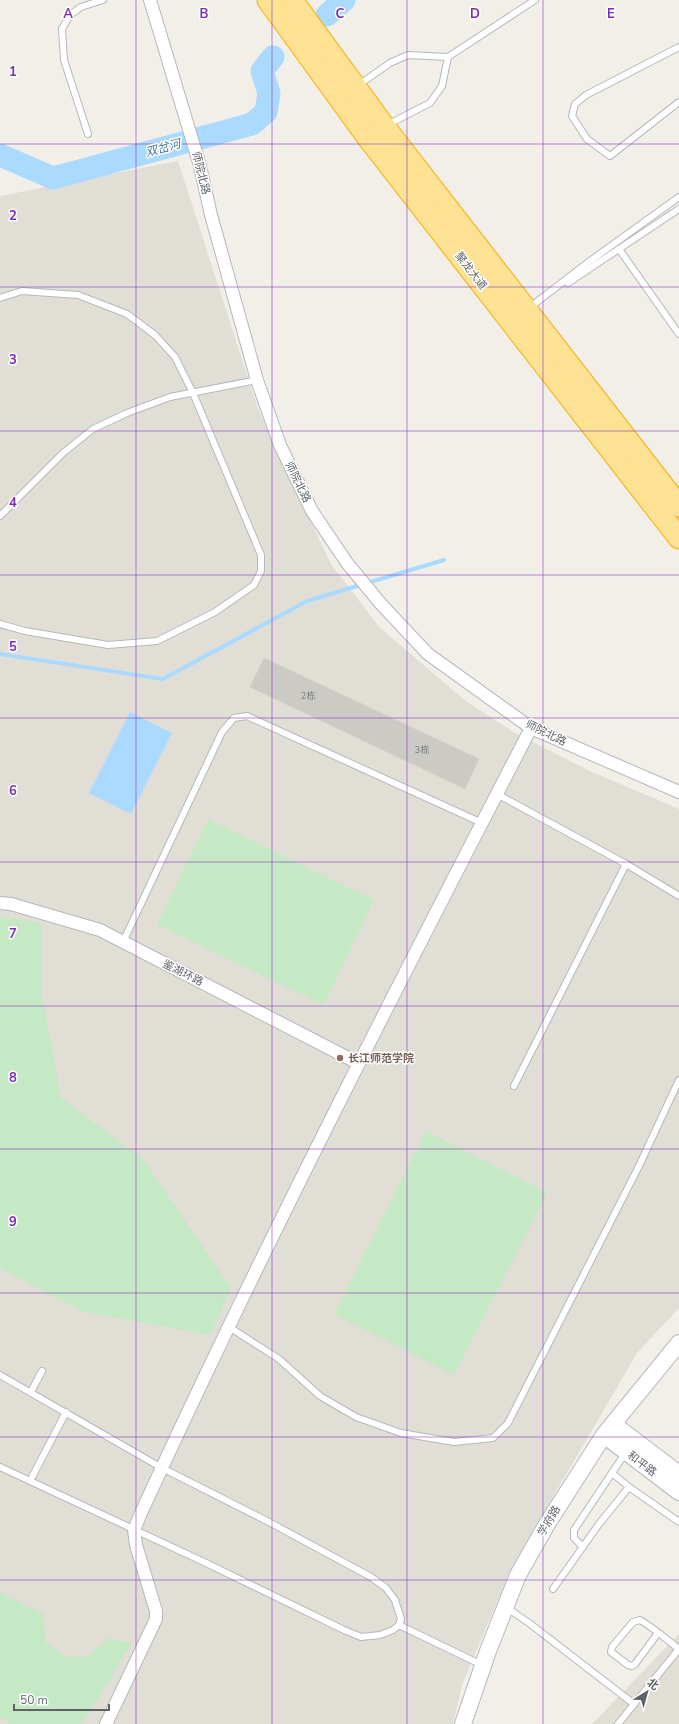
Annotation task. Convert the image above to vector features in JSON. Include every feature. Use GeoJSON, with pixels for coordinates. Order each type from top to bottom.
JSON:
{"type":"FeatureCollection","features":[{"type":"Feature","properties":{"kind":"highway","name":"聚龙大道"},"geometry":{"type":"LineString","coordinates":[[268,0],[368,138],[679,538]]}},
{"type":"Feature","properties":{"kind":"highway","name":"聚龙大道"},"geometry":{"type":"LineString","coordinates":[[292,0],[384,126],[679,506]]}},
{"type":"Feature","properties":{"kind":"street","name":"师院北路"},"geometry":{"type":"LineString","coordinates":[[150,0],[200,166],[211,215],[256,380],[280,445],[312,511],[347,563],[381,604],[428,654],[531,728],[679,792]]}},
{"type":"Feature","properties":{"kind":"street"},"geometry":{"type":"LineString","coordinates":[[106,1724],[156,1619],[156,1611],[136,1545],[134,1530],[229,1327],[358,1063],[531,728]]}},
{"type":"Feature","properties":{"kind":"street","name":"鉴湖环路"},"geometry":{"type":"LineString","coordinates":[[0,903],[11,904],[100,930],[358,1063]]}},
{"type":"Feature","properties":{"kind":"street","name":"学府路"},"geometry":{"type":"LineString","coordinates":[[463,1724],[518,1575],[547,1524],[608,1430],[679,1343]]}},
{"type":"Feature","properties":{"kind":"street","name":"和平路"},"geometry":{"type":"LineString","coordinates":[[608,1430],[626,1452],[679,1492]]}},
{"type":"Feature","properties":{"kind":"street","name":"和平路"},"geometry":{"type":"LineString","coordinates":[[608,1430],[679,1474]]}},
{"type":"Feature","properties":{"kind":"lane"},"geometry":{"type":"LineString","coordinates":[[88,134],[64,60],[62,29],[70,15],[81,7],[103,0]]}},
{"type":"Feature","properties":{"kind":"lane"},"geometry":{"type":"LineString","coordinates":[[356,87],[390,62],[408,55],[448,57],[535,0]]}},
{"type":"Feature","properties":{"kind":"lane"},"geometry":{"type":"LineString","coordinates":[[679,47],[586,95],[575,104],[572,116],[587,139],[610,156],[679,102]]}},
{"type":"Feature","properties":{"kind":"lane"},"geometry":{"type":"LineString","coordinates":[[384,126],[430,103],[442,86],[448,57]]}},
{"type":"Feature","properties":{"kind":"lane"},"geometry":{"type":"LineString","coordinates":[[527,310],[590,261],[679,197]]}},
{"type":"Feature","properties":{"kind":"lane"},"geometry":{"type":"LineString","coordinates":[[527,310],[679,209]]}},
{"type":"Feature","properties":{"kind":"lane"},"geometry":{"type":"LineString","coordinates":[[619,249],[679,334]]}},
{"type":"Feature","properties":{"kind":"lane"},"geometry":{"type":"LineString","coordinates":[[0,298],[22,290],[78,295],[127,314],[155,335],[175,357],[193,393],[261,555],[261,571],[254,585],[215,612],[157,641],[108,645],[25,631],[0,624]]}},
{"type":"Feature","properties":{"kind":"lane"},"geometry":{"type":"LineString","coordinates":[[0,516],[63,454],[93,430],[127,412],[170,397],[256,380]]}},
{"type":"Feature","properties":{"kind":"lane"},"geometry":{"type":"LineString","coordinates":[[122,942],[222,732],[234,718],[246,716],[482,823]]}},
{"type":"Feature","properties":{"kind":"lane"},"geometry":{"type":"LineString","coordinates":[[497,794],[626,864],[679,896]]}},
{"type":"Feature","properties":{"kind":"lane"},"geometry":{"type":"LineString","coordinates":[[514,1086],[626,864]]}},
{"type":"Feature","properties":{"kind":"lane"},"geometry":{"type":"LineString","coordinates":[[229,1327],[279,1359],[320,1396],[356,1417],[401,1433],[454,1442],[493,1438],[508,1423],[639,1166],[679,1080]]}},
{"type":"Feature","properties":{"kind":"lane"},"geometry":{"type":"LineString","coordinates":[[31,1392],[42,1371]]}},
{"type":"Feature","properties":{"kind":"lane"},"geometry":{"type":"LineString","coordinates":[[0,1375],[162,1468],[267,1521],[371,1577],[386,1588],[396,1600],[401,1619],[399,1625],[393,1630],[380,1635],[361,1637],[0,1467]]}},
{"type":"Feature","properties":{"kind":"lane"},"geometry":{"type":"LineString","coordinates":[[30,1481],[66,1412]]}},
{"type":"Feature","properties":{"kind":"lane"},"geometry":{"type":"LineString","coordinates":[[583,1547],[574,1538],[574,1530],[626,1452]]}},
{"type":"Feature","properties":{"kind":"lane"},"geometry":{"type":"LineString","coordinates":[[612,1474],[679,1522]]}},
{"type":"Feature","properties":{"kind":"lane"},"geometry":{"type":"LineString","coordinates":[[553,1589],[629,1487]]}},
{"type":"Feature","properties":{"kind":"lane"},"geometry":{"type":"LineString","coordinates":[[505,1608],[529,1623],[634,1704]]}},
{"type":"Feature","properties":{"kind":"lane"},"geometry":{"type":"LineString","coordinates":[[618,1724],[679,1649],[658,1633],[640,1620],[633,1622],[612,1648],[611,1652],[628,1665],[632,1666],[658,1633]]}},
{"type":"Feature","properties":{"kind":"lane"},"geometry":{"type":"LineString","coordinates":[[399,1625],[484,1666]]}},
{"type":"Feature","properties":{"kind":"shaded area","name":"长江师范学院"},"geometry":{"type":"Polygon","coordinates":[[[178,161],[258,409],[331,564],[380,628],[466,701],[515,733],[592,772],[679,809],[679,1308],[637,1353],[511,1569],[462,1685],[453,1724],[0,1724],[0,196],[178,161]]]}},
{"type":"Feature","properties":{"kind":"shaded area"},"geometry":{"type":"Polygon","coordinates":[[[679,1634],[679,1724],[592,1724],[679,1634]]]}},
{"type":"Feature","properties":{"kind":"green space"},"geometry":{"type":"Polygon","coordinates":[[[208,819],[374,900],[324,1005],[157,925],[208,819]]]}},
{"type":"Feature","properties":{"kind":"green space"},"geometry":{"type":"Polygon","coordinates":[[[0,916],[41,923],[42,995],[61,1098],[143,1159],[231,1288],[210,1335],[81,1311],[0,1268],[0,916]]]}},
{"type":"Feature","properties":{"kind":"green space"},"geometry":{"type":"Polygon","coordinates":[[[426,1131],[547,1193],[454,1375],[334,1314],[426,1131]]]}},
{"type":"Feature","properties":{"kind":"green space"},"geometry":{"type":"Polygon","coordinates":[[[0,1593],[44,1615],[45,1642],[67,1657],[88,1656],[109,1638],[131,1644],[86,1718],[80,1724],[13,1724],[0,1718],[0,1593]]]}},
{"type":"Feature","properties":{"kind":"water"},"geometry":{"type":"Polygon","coordinates":[[[130,712],[172,733],[131,814],[89,793],[130,712]]]}},
{"type":"Feature","properties":{"kind":"building"},"geometry":{"type":"Polygon","coordinates":[[[264,658],[479,759],[465,789],[250,687],[264,658]]]}},
{"type":"Feature","properties":{"kind":"waterway","name":"双岔河"},"geometry":{"type":"LineString","coordinates":[[327,15],[344,0]]}},
{"type":"Feature","properties":{"kind":"waterway","name":"双岔河"},"geometry":{"type":"LineString","coordinates":[[0,155],[53,178],[252,124],[266,112],[269,93],[262,71],[273,57]]}},
{"type":"Feature","properties":{"kind":"waterway"},"geometry":{"type":"LineString","coordinates":[[0,654],[163,679],[307,601],[444,560]]}},
{"type":"Feature","properties":{"kind":"place","name":"长江师范学院"},"geometry":{"type":"Point","coordinates":[340,1058]}}]}
